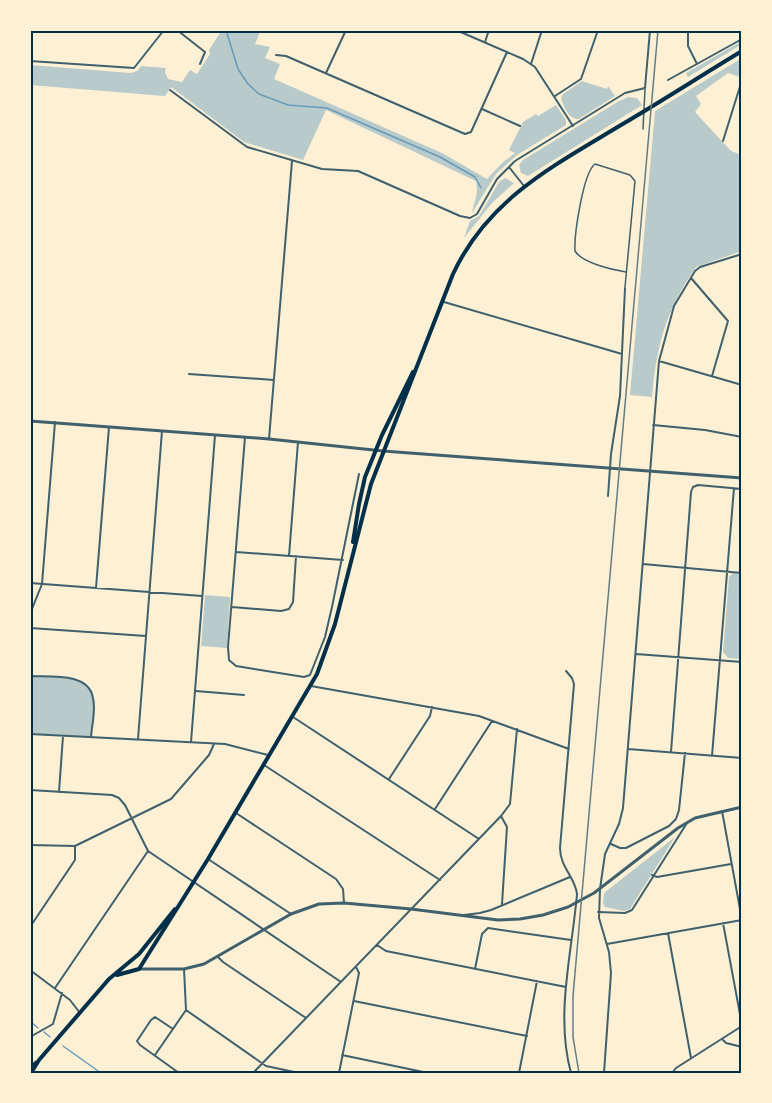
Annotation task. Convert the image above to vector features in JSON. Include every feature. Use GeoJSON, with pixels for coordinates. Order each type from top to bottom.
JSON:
{"type":"FeatureCollection","features":[{"type":"Feature","properties":{"kind":"main road"},"geometry":{"type":"LineString","coordinates":[[113,976],[139,969],[236,813],[311,686],[331,640],[371,484],[442,302],[473,238],[497,209],[541,174],[742,51]]}},
{"type":"Feature","properties":{"kind":"main road"},"geometry":{"type":"LineString","coordinates":[[351,559],[361,492],[376,450],[415,369]]}},
{"type":"Feature","properties":{"kind":"main road"},"geometry":{"type":"LineString","coordinates":[[30,1068],[113,976],[137,957],[179,904]]}},
{"type":"Feature","properties":{"kind":"main road"},"geometry":{"type":"LineString","coordinates":[[137,957],[139,969]]}},
{"type":"Feature","properties":{"kind":"main road"},"geometry":{"type":"LineString","coordinates":[[31,1073],[39,1060]]}},
{"type":"Feature","properties":{"kind":"street"},"geometry":{"type":"LineString","coordinates":[[30,61],[134,68],[164,30]]}},
{"type":"Feature","properties":{"kind":"street"},"geometry":{"type":"LineString","coordinates":[[177,30],[205,52],[200,64]]}},
{"type":"Feature","properties":{"kind":"street"},"geometry":{"type":"LineString","coordinates":[[326,74],[346,30]]}},
{"type":"Feature","properties":{"kind":"street"},"geometry":{"type":"LineString","coordinates":[[456,30],[531,64],[542,75],[573,126]]}},
{"type":"Feature","properties":{"kind":"street"},"geometry":{"type":"LineString","coordinates":[[485,43],[489,30]]}},
{"type":"Feature","properties":{"kind":"street"},"geometry":{"type":"LineString","coordinates":[[531,64],[542,30]]}},
{"type":"Feature","properties":{"kind":"street"},"geometry":{"type":"LineString","coordinates":[[555,96],[581,79],[598,30]]}},
{"type":"Feature","properties":{"kind":"street"},"geometry":{"type":"LineString","coordinates":[[170,90],[242,145],[328,170],[358,171],[467,219],[477,214],[497,179],[509,167],[625,93],[645,88],[650,30]]}},
{"type":"Feature","properties":{"kind":"street"},"geometry":{"type":"LineString","coordinates":[[688,30],[688,46],[697,64]]}},
{"type":"Feature","properties":{"kind":"street"},"geometry":{"type":"LineString","coordinates":[[668,81],[742,39]]}},
{"type":"Feature","properties":{"kind":"street"},"geometry":{"type":"LineString","coordinates":[[276,55],[286,56],[465,134],[471,132],[507,52]]}},
{"type":"Feature","properties":{"kind":"street"},"geometry":{"type":"LineString","coordinates":[[723,141],[742,80]]}},
{"type":"Feature","properties":{"kind":"street"},"geometry":{"type":"LineString","coordinates":[[736,98],[742,100]]}},
{"type":"Feature","properties":{"kind":"street"},"geometry":{"type":"LineString","coordinates":[[482,110],[520,126]]}},
{"type":"Feature","properties":{"kind":"street"},"geometry":{"type":"LineString","coordinates":[[269,439],[292,161]]}},
{"type":"Feature","properties":{"kind":"street"},"geometry":{"type":"LineString","coordinates":[[509,167],[524,186]]}},
{"type":"Feature","properties":{"kind":"street"},"geometry":{"type":"LineString","coordinates":[[604,1073],[611,980],[607,944],[598,912],[602,864],[620,824],[623,808],[658,361],[672,312],[691,278],[700,267],[742,254]]}},
{"type":"Feature","properties":{"kind":"street"},"geometry":{"type":"LineString","coordinates":[[691,278],[728,321],[712,376]]}},
{"type":"Feature","properties":{"kind":"street"},"geometry":{"type":"LineString","coordinates":[[608,496],[611,453],[620,396],[625,288]]}},
{"type":"Feature","properties":{"kind":"street"},"geometry":{"type":"LineString","coordinates":[[442,302],[622,354]]}},
{"type":"Feature","properties":{"kind":"street"},"geometry":{"type":"LineString","coordinates":[[658,361],[742,385]]}},
{"type":"Feature","properties":{"kind":"street"},"geometry":{"type":"LineString","coordinates":[[189,374],[273,380]]}},
{"type":"Feature","properties":{"kind":"street"},"geometry":{"type":"LineString","coordinates":[[30,421],[742,478]]}},
{"type":"Feature","properties":{"kind":"street"},"geometry":{"type":"LineString","coordinates":[[30,614],[42,584],[55,422]]}},
{"type":"Feature","properties":{"kind":"street"},"geometry":{"type":"LineString","coordinates":[[653,425],[705,430],[742,437]]}},
{"type":"Feature","properties":{"kind":"street"},"geometry":{"type":"LineString","coordinates":[[96,588],[109,427]]}},
{"type":"Feature","properties":{"kind":"street"},"geometry":{"type":"LineString","coordinates":[[138,739],[162,431]]}},
{"type":"Feature","properties":{"kind":"street"},"geometry":{"type":"LineString","coordinates":[[191,742],[215,435]]}},
{"type":"Feature","properties":{"kind":"street"},"geometry":{"type":"LineString","coordinates":[[245,437],[228,656],[232,665],[309,676],[325,637],[343,560],[359,474]]}},
{"type":"Feature","properties":{"kind":"street"},"geometry":{"type":"LineString","coordinates":[[289,556],[298,442]]}},
{"type":"Feature","properties":{"kind":"street"},"geometry":{"type":"LineString","coordinates":[[671,752],[691,492],[693,487],[742,489]]}},
{"type":"Feature","properties":{"kind":"street"},"geometry":{"type":"LineString","coordinates":[[712,756],[734,488]]}},
{"type":"Feature","properties":{"kind":"street"},"geometry":{"type":"LineString","coordinates":[[236,552],[343,560]]}},
{"type":"Feature","properties":{"kind":"street"},"geometry":{"type":"LineString","coordinates":[[232,607],[281,611],[289,609],[293,602],[296,556]]}},
{"type":"Feature","properties":{"kind":"street"},"geometry":{"type":"LineString","coordinates":[[643,564],[742,573]]}},
{"type":"Feature","properties":{"kind":"street"},"geometry":{"type":"LineString","coordinates":[[30,583],[202,596]]}},
{"type":"Feature","properties":{"kind":"street"},"geometry":{"type":"LineString","coordinates":[[30,628],[146,636]]}},
{"type":"Feature","properties":{"kind":"street"},"geometry":{"type":"LineString","coordinates":[[636,654],[742,662]]}},
{"type":"Feature","properties":{"kind":"street"},"geometry":{"type":"LineString","coordinates":[[566,671],[574,684],[560,853],[564,867],[576,886],[577,894],[570,940],[564,1026],[571,1073]]}},
{"type":"Feature","properties":{"kind":"street"},"geometry":{"type":"LineString","coordinates":[[30,676],[76,679],[90,688],[94,701],[91,737]]}},
{"type":"Feature","properties":{"kind":"street"},"geometry":{"type":"LineString","coordinates":[[311,686],[478,716],[568,749]]}},
{"type":"Feature","properties":{"kind":"street"},"geometry":{"type":"LineString","coordinates":[[195,691],[244,695]]}},
{"type":"Feature","properties":{"kind":"street"},"geometry":{"type":"LineString","coordinates":[[388,780],[430,716],[432,707]]}},
{"type":"Feature","properties":{"kind":"street"},"geometry":{"type":"LineString","coordinates":[[293,717],[479,839]]}},
{"type":"Feature","properties":{"kind":"street"},"geometry":{"type":"LineString","coordinates":[[434,810],[492,721]]}},
{"type":"Feature","properties":{"kind":"street"},"geometry":{"type":"LineString","coordinates":[[253,1073],[501,816],[510,804],[517,729]]}},
{"type":"Feature","properties":{"kind":"street"},"geometry":{"type":"LineString","coordinates":[[30,734],[225,744],[270,756]]}},
{"type":"Feature","properties":{"kind":"street"},"geometry":{"type":"LineString","coordinates":[[59,792],[63,736]]}},
{"type":"Feature","properties":{"kind":"street"},"geometry":{"type":"LineString","coordinates":[[30,845],[75,846],[171,799],[208,755],[214,744]]}},
{"type":"Feature","properties":{"kind":"street"},"geometry":{"type":"LineString","coordinates":[[628,749],[742,758]]}},
{"type":"Feature","properties":{"kind":"street"},"geometry":{"type":"LineString","coordinates":[[610,843],[620,849],[626,848],[675,821],[680,810],[685,753]]}},
{"type":"Feature","properties":{"kind":"street"},"geometry":{"type":"LineString","coordinates":[[264,765],[440,880]]}},
{"type":"Feature","properties":{"kind":"street"},"geometry":{"type":"LineString","coordinates":[[30,790],[112,795],[119,798],[148,851],[341,982]]}},
{"type":"Feature","properties":{"kind":"street"},"geometry":{"type":"LineString","coordinates":[[139,969],[184,969],[204,964],[291,914],[319,904],[344,903],[498,920],[543,915],[568,907],[594,893],[688,821],[701,815],[742,807]]}},
{"type":"Feature","properties":{"kind":"street"},"geometry":{"type":"LineString","coordinates":[[607,944],[742,920],[722,811]]}},
{"type":"Feature","properties":{"kind":"street"},"geometry":{"type":"LineString","coordinates":[[236,813],[336,879],[343,890],[344,903]]}},
{"type":"Feature","properties":{"kind":"street"},"geometry":{"type":"LineString","coordinates":[[501,816],[507,827],[502,904]]}},
{"type":"Feature","properties":{"kind":"street"},"geometry":{"type":"LineString","coordinates":[[598,912],[625,913],[630,911],[688,821]]}},
{"type":"Feature","properties":{"kind":"street"},"geometry":{"type":"LineString","coordinates":[[30,927],[75,860],[75,846]]}},
{"type":"Feature","properties":{"kind":"street"},"geometry":{"type":"LineString","coordinates":[[55,988],[148,851]]}},
{"type":"Feature","properties":{"kind":"street"},"geometry":{"type":"LineString","coordinates":[[208,859],[291,914]]}},
{"type":"Feature","properties":{"kind":"street"},"geometry":{"type":"LineString","coordinates":[[652,875],[657,877],[731,864]]}},
{"type":"Feature","properties":{"kind":"street"},"geometry":{"type":"LineString","coordinates":[[464,915],[480,913],[527,896],[570,876]]}},
{"type":"Feature","properties":{"kind":"street"},"geometry":{"type":"LineString","coordinates":[[672,1073],[676,1068],[742,1025],[723,923]]}},
{"type":"Feature","properties":{"kind":"street"},"geometry":{"type":"LineString","coordinates":[[475,969],[481,938],[486,929],[494,928],[570,940]]}},
{"type":"Feature","properties":{"kind":"street"},"geometry":{"type":"LineString","coordinates":[[668,933],[691,1058]]}},
{"type":"Feature","properties":{"kind":"street"},"geometry":{"type":"LineString","coordinates":[[377,945],[386,951],[566,987]]}},
{"type":"Feature","properties":{"kind":"street"},"geometry":{"type":"LineString","coordinates":[[218,957],[306,1018]]}},
{"type":"Feature","properties":{"kind":"street"},"geometry":{"type":"LineString","coordinates":[[339,1073],[359,972],[356,967]]}},
{"type":"Feature","properties":{"kind":"street"},"geometry":{"type":"LineString","coordinates":[[154,1055],[186,1010],[184,969]]}},
{"type":"Feature","properties":{"kind":"street"},"geometry":{"type":"LineString","coordinates":[[30,970],[70,1000],[80,1014]]}},
{"type":"Feature","properties":{"kind":"street"},"geometry":{"type":"LineString","coordinates":[[519,1073],[537,981]]}},
{"type":"Feature","properties":{"kind":"street"},"geometry":{"type":"LineString","coordinates":[[30,1037],[53,1024],[62,993]]}},
{"type":"Feature","properties":{"kind":"street"},"geometry":{"type":"LineString","coordinates":[[354,1001],[527,1036]]}},
{"type":"Feature","properties":{"kind":"street"},"geometry":{"type":"LineString","coordinates":[[186,1010],[262,1064],[299,1073]]}},
{"type":"Feature","properties":{"kind":"street"},"geometry":{"type":"LineString","coordinates":[[173,1029],[155,1017],[139,1036],[138,1041],[140,1045],[179,1073]]}},
{"type":"Feature","properties":{"kind":"street"},"geometry":{"type":"LineString","coordinates":[[722,1039],[726,1043],[742,1047]]}},
{"type":"Feature","properties":{"kind":"street"},"geometry":{"type":"LineString","coordinates":[[342,1056],[428,1073]]}},
{"type":"Feature","properties":{"kind":"street"},"geometry":{"type":"LineString","coordinates":[[405,1073],[406,1069]]}},
{"type":"Feature","properties":{"kind":"lane"},"geometry":{"type":"LineString","coordinates":[[643,129],[645,88]]}},
{"type":"Feature","properties":{"kind":"lane"},"geometry":{"type":"LineString","coordinates":[[625,288],[634,178],[595,164],[591,167],[583,192],[575,251],[582,258],[613,270],[626,272]]}},
{"type":"Feature","properties":{"kind":"shaded area"},"geometry":{"type":"Polygon","coordinates":[[[222,30],[261,30],[255,44],[270,47],[265,58],[280,64],[274,79],[442,153],[487,179],[515,153],[509,150],[523,122],[556,105],[566,120],[566,125],[517,155],[496,174],[472,213],[477,194],[476,181],[326,110],[303,160],[244,142],[171,87],[165,96],[30,85],[30,65],[131,73],[137,71],[141,66],[166,68],[168,79],[182,82],[190,70],[197,74],[222,30]]]}},
{"type":"Feature","properties":{"kind":"shaded area"},"geometry":{"type":"Polygon","coordinates":[[[742,41],[742,44],[688,77],[686,73],[742,41]]]}},
{"type":"Feature","properties":{"kind":"shaded area"},"geometry":{"type":"Polygon","coordinates":[[[742,58],[740,77],[728,73],[696,96],[701,104],[695,112],[731,151],[742,155],[742,251],[696,267],[685,283],[664,329],[652,397],[630,395],[655,111],[742,58]]]}},
{"type":"Feature","properties":{"kind":"shaded area"},"geometry":{"type":"Polygon","coordinates":[[[582,81],[607,89],[608,86],[615,96],[579,119],[575,119],[567,112],[561,99],[563,94],[582,81]]]}},
{"type":"Feature","properties":{"kind":"shaded area"},"geometry":{"type":"Polygon","coordinates":[[[628,97],[637,98],[642,105],[528,176],[521,173],[519,165],[523,160],[628,97]]]}},
{"type":"Feature","properties":{"kind":"shaded area"},"geometry":{"type":"Polygon","coordinates":[[[505,178],[514,183],[492,203],[464,238],[470,221],[479,216],[499,182],[505,178]]]}},
{"type":"Feature","properties":{"kind":"shaded area"},"geometry":{"type":"Polygon","coordinates":[[[733,573],[742,574],[742,659],[728,658],[723,652],[729,577],[733,573]]]}},
{"type":"Feature","properties":{"kind":"shaded area"},"geometry":{"type":"Polygon","coordinates":[[[205,595],[230,597],[227,648],[201,646],[205,595]]]}},
{"type":"Feature","properties":{"kind":"shaded area"},"geometry":{"type":"Polygon","coordinates":[[[30,676],[70,678],[87,686],[92,693],[94,703],[91,737],[30,734],[30,676]]]}},
{"type":"Feature","properties":{"kind":"shaded area"},"geometry":{"type":"Polygon","coordinates":[[[675,837],[630,909],[624,911],[605,907],[604,893],[675,837]]]}},
{"type":"Feature","properties":{"kind":"waterway"},"geometry":{"type":"LineString","coordinates":[[226,30],[238,69],[248,84],[259,94],[288,105],[327,108],[440,157],[475,177],[481,188]]}},
{"type":"Feature","properties":{"kind":"waterway"},"geometry":{"type":"LineString","coordinates":[[30,1021],[38,1028]]}},
{"type":"Feature","properties":{"kind":"waterway"},"geometry":{"type":"LineString","coordinates":[[44,1032],[50,1037]]}},
{"type":"Feature","properties":{"kind":"waterway"},"geometry":{"type":"LineString","coordinates":[[63,1046],[101,1073]]}},
{"type":"Feature","properties":{"kind":"railway"},"geometry":{"type":"LineString","coordinates":[[579,1073],[573,1037],[573,996],[658,30]]}}]}
